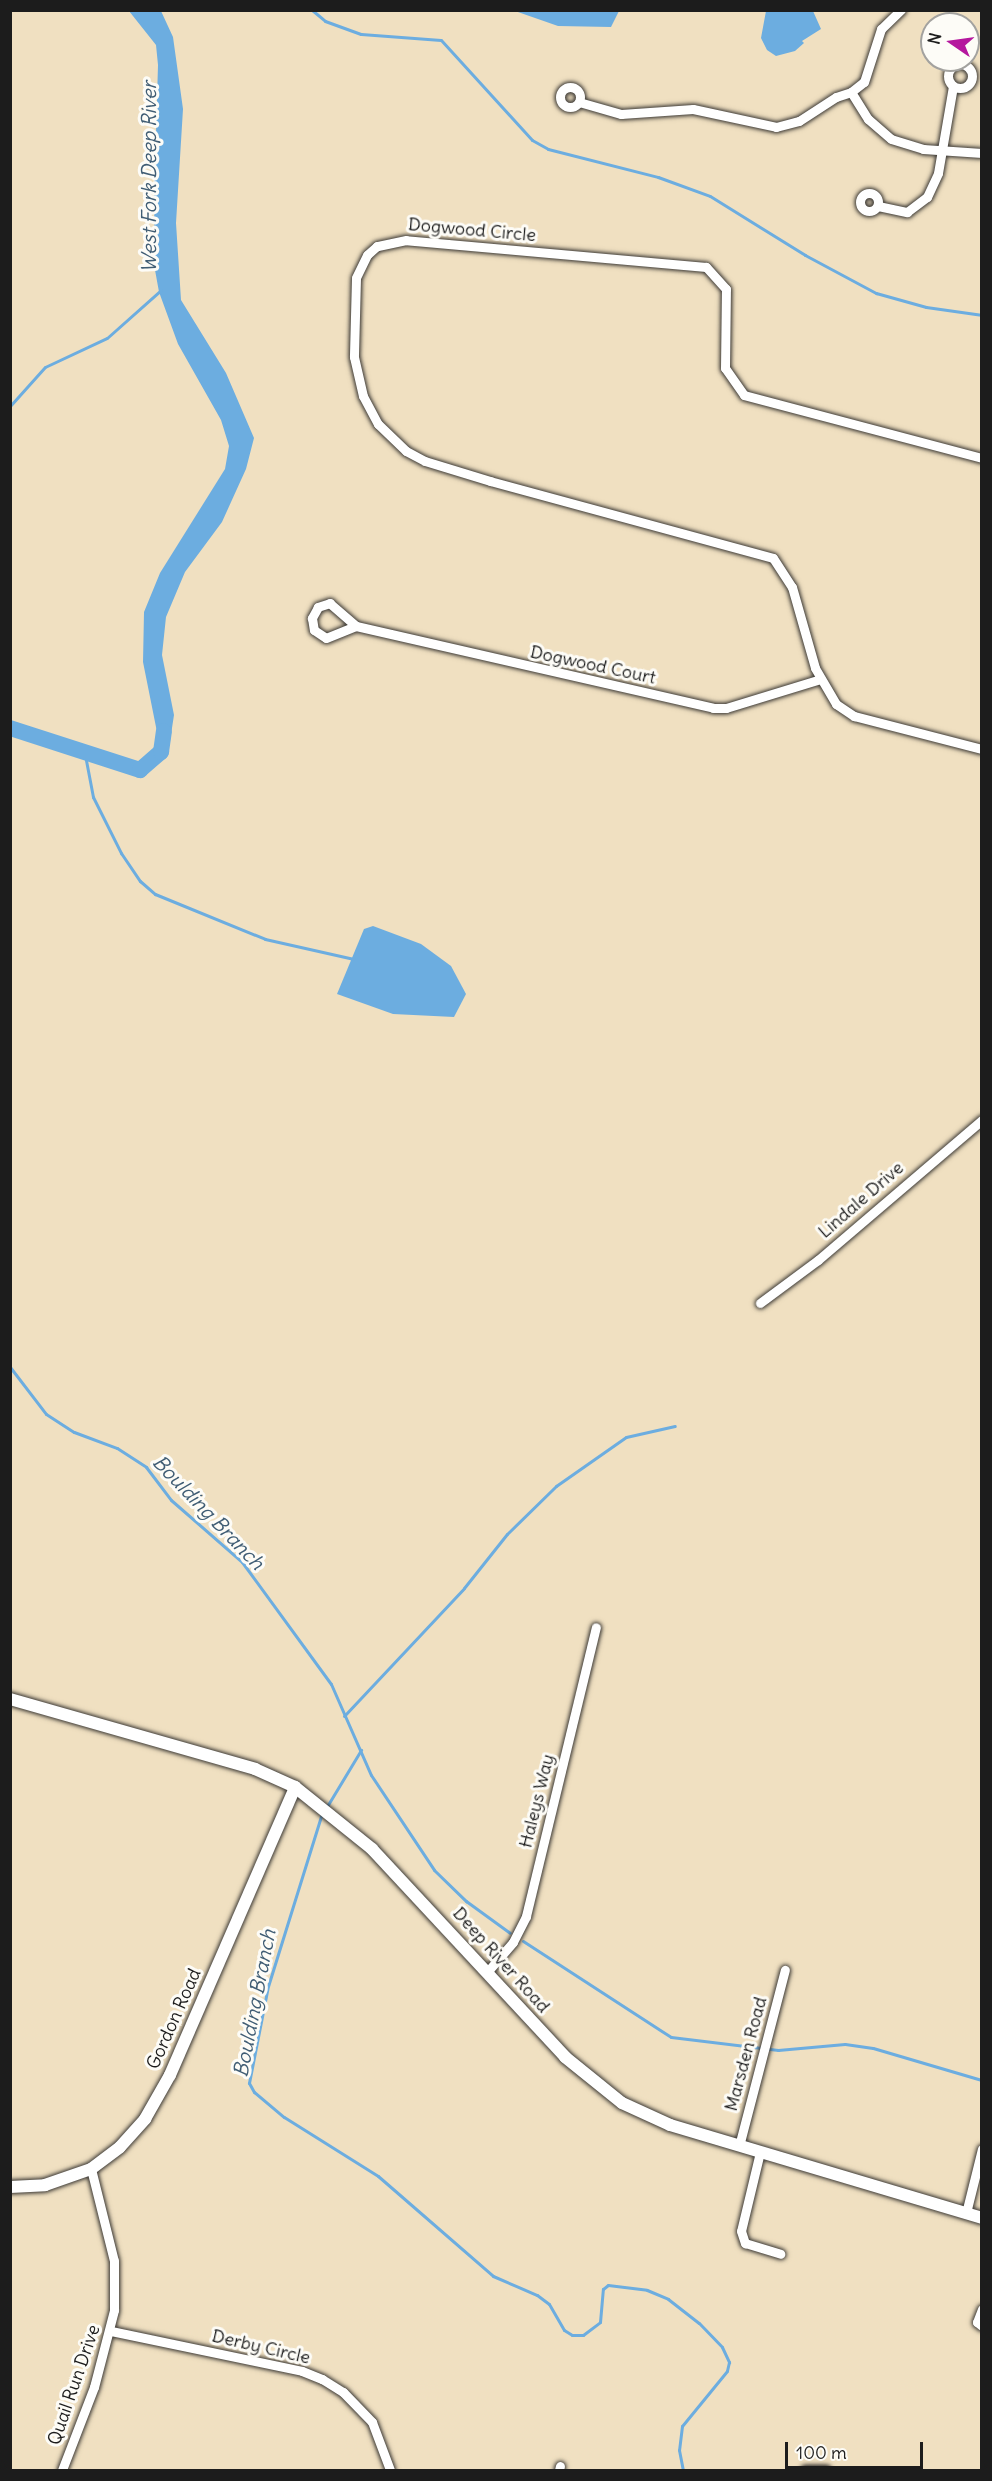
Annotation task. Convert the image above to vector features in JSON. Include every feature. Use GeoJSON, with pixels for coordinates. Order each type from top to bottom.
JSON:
{"type":"FeatureCollection","features":[{"type":"Feature","properties":{"kind":"street"},"geometry":{"type":"LineString","coordinates":[[579,102],[621,114],[693,109],[776,127],[800,121],[864,82],[880,29],[901,10]]}},
{"type":"Feature","properties":{"kind":"street"},"geometry":{"type":"LineString","coordinates":[[878,206],[895,212],[919,207],[933,186],[943,151],[953,86]]}},
{"type":"Feature","properties":{"kind":"street"},"geometry":{"type":"LineString","coordinates":[[851,92],[868,119],[891,139],[943,151],[981,153]]}},
{"type":"Feature","properties":{"kind":"street","name":"Dogwood Circle"},"geometry":{"type":"LineString","coordinates":[[981,458],[744,395],[725,368],[726,289],[706,267],[406,240],[385,243],[367,255],[356,278],[354,357],[363,396],[388,436],[425,461],[773,558],[792,587],[821,679],[836,704],[854,716],[981,749]]}},
{"type":"Feature","properties":{"kind":"street","name":"Dogwood Court"},"geometry":{"type":"LineString","coordinates":[[356,626],[326,638],[314,630],[312,618],[318,607],[330,603],[356,626],[713,708],[726,708],[821,679]]}},
{"type":"Feature","properties":{"kind":"street","name":"Lindale Drive"},"geometry":{"type":"LineString","coordinates":[[760,1303],[818,1260],[981,1120]]}},
{"type":"Feature","properties":{"kind":"street","name":"Haleys Way"},"geometry":{"type":"LineString","coordinates":[[488,1971],[513,1942],[526,1916],[596,1627]]}},
{"type":"Feature","properties":{"kind":"street","name":"Deep River Road"},"geometry":{"type":"LineString","coordinates":[[10,1699],[255,1769],[295,1787],[331,1813],[392,1869],[488,1971],[557,2049],[607,2093],[653,2118],[981,2218]]}},
{"type":"Feature","properties":{"kind":"street","name":"Gordon Road"},"geometry":{"type":"LineString","coordinates":[[10,2187],[45,2185],[91,2169],[134,2133],[165,2085],[295,1787]]}},
{"type":"Feature","properties":{"kind":"street","name":"Marsden Road"},"geometry":{"type":"LineString","coordinates":[[739,2146],[785,1970]]}},
{"type":"Feature","properties":{"kind":"street"},"geometry":{"type":"LineString","coordinates":[[966,2213],[981,2149]]}},
{"type":"Feature","properties":{"kind":"street"},"geometry":{"type":"LineString","coordinates":[[760,2152],[741,2231],[745,2243],[780,2254]]}},
{"type":"Feature","properties":{"kind":"street","name":"Quail Run Drive"},"geometry":{"type":"LineString","coordinates":[[63,2468],[111,2331],[114,2261],[91,2169]]}},
{"type":"Feature","properties":{"kind":"street"},"geometry":{"type":"LineString","coordinates":[[981,2309],[977,2317],[981,2326]]}},
{"type":"Feature","properties":{"kind":"street","name":"Derby Circle"},"geometry":{"type":"LineString","coordinates":[[111,2331],[302,2371],[322,2379],[343,2392],[372,2422],[390,2470]]}},
{"type":"Feature","properties":{"kind":"street"},"geometry":{"type":"LineString","coordinates":[[63,2468],[74,2470]]}},
{"type":"Feature","properties":{"kind":"street"},"geometry":{"type":"LineString","coordinates":[[805,2470],[826,2470]]}},
{"type":"Feature","properties":{"kind":"water"},"geometry":{"type":"Polygon","coordinates":[[[129,11],[161,11],[173,37],[183,109],[176,223],[181,300],[226,373],[254,438],[246,469],[222,522],[185,572],[166,617],[162,655],[174,715],[170,741],[161,752],[143,662],[144,612],[160,573],[225,469],[229,446],[221,420],[178,344],[159,292],[155,270],[154,200],[158,65],[156,45],[129,11]]]}},
{"type":"Feature","properties":{"kind":"water"},"geometry":{"type":"Polygon","coordinates":[[[515,11],[619,11],[611,27],[558,26],[515,11]]]}},
{"type":"Feature","properties":{"kind":"water"},"geometry":{"type":"Polygon","coordinates":[[[766,11],[813,11],[821,29],[802,41],[804,43],[795,51],[776,56],[767,50],[761,38],[766,11]]]}},
{"type":"Feature","properties":{"kind":"water"},"geometry":{"type":"Polygon","coordinates":[[[373,926],[421,944],[451,966],[466,994],[454,1017],[393,1014],[337,994],[364,929],[373,926]]]}},
{"type":"Feature","properties":{"kind":"waterway"},"geometry":{"type":"LineString","coordinates":[[312,10],[325,21],[361,34],[441,40],[532,140],[548,149],[658,177],[710,196],[805,255],[876,293],[926,307],[982,315]]}},
{"type":"Feature","properties":{"kind":"waterway"},"geometry":{"type":"LineString","coordinates":[[10,406],[45,367],[107,338],[161,290]]}},
{"type":"Feature","properties":{"kind":"waterway","name":"West Fork Deep River"},"geometry":{"type":"LineString","coordinates":[[10,728],[140,770],[161,752],[164,731]]}},
{"type":"Feature","properties":{"kind":"waterway"},"geometry":{"type":"LineString","coordinates":[[85,755],[93,797],[121,853],[140,881],[155,894],[265,939],[354,959]]}},
{"type":"Feature","properties":{"kind":"waterway","name":"Boulding Branch"},"geometry":{"type":"LineString","coordinates":[[10,1367],[46,1414],[74,1432],[117,1448],[146,1467],[171,1500],[242,1562],[331,1684],[371,1775],[434,1870],[466,1901],[510,1933]]}},
{"type":"Feature","properties":{"kind":"waterway"},"geometry":{"type":"LineString","coordinates":[[344,1716],[464,1588],[507,1534],[556,1486],[626,1437],[675,1426]]}},
{"type":"Feature","properties":{"kind":"waterway","name":"Boulding Branch"},"geometry":{"type":"LineString","coordinates":[[326,1808],[361,1750]]}},
{"type":"Feature","properties":{"kind":"waterway","name":"Boulding Branch"},"geometry":{"type":"LineString","coordinates":[[322,1813],[268,1986],[249,2083],[254,2092],[284,2117],[378,2176],[493,2276],[537,2295],[549,2304],[564,2330],[572,2335],[583,2335],[600,2322],[603,2289],[608,2285],[647,2290],[668,2299],[699,2323],[722,2347],[729,2362],[727,2371],[682,2426],[679,2450],[683,2470]]}},
{"type":"Feature","properties":{"kind":"waterway"},"geometry":{"type":"LineString","coordinates":[[523,1941],[671,2037],[778,2050],[845,2044],[873,2048],[982,2080]]}}]}
